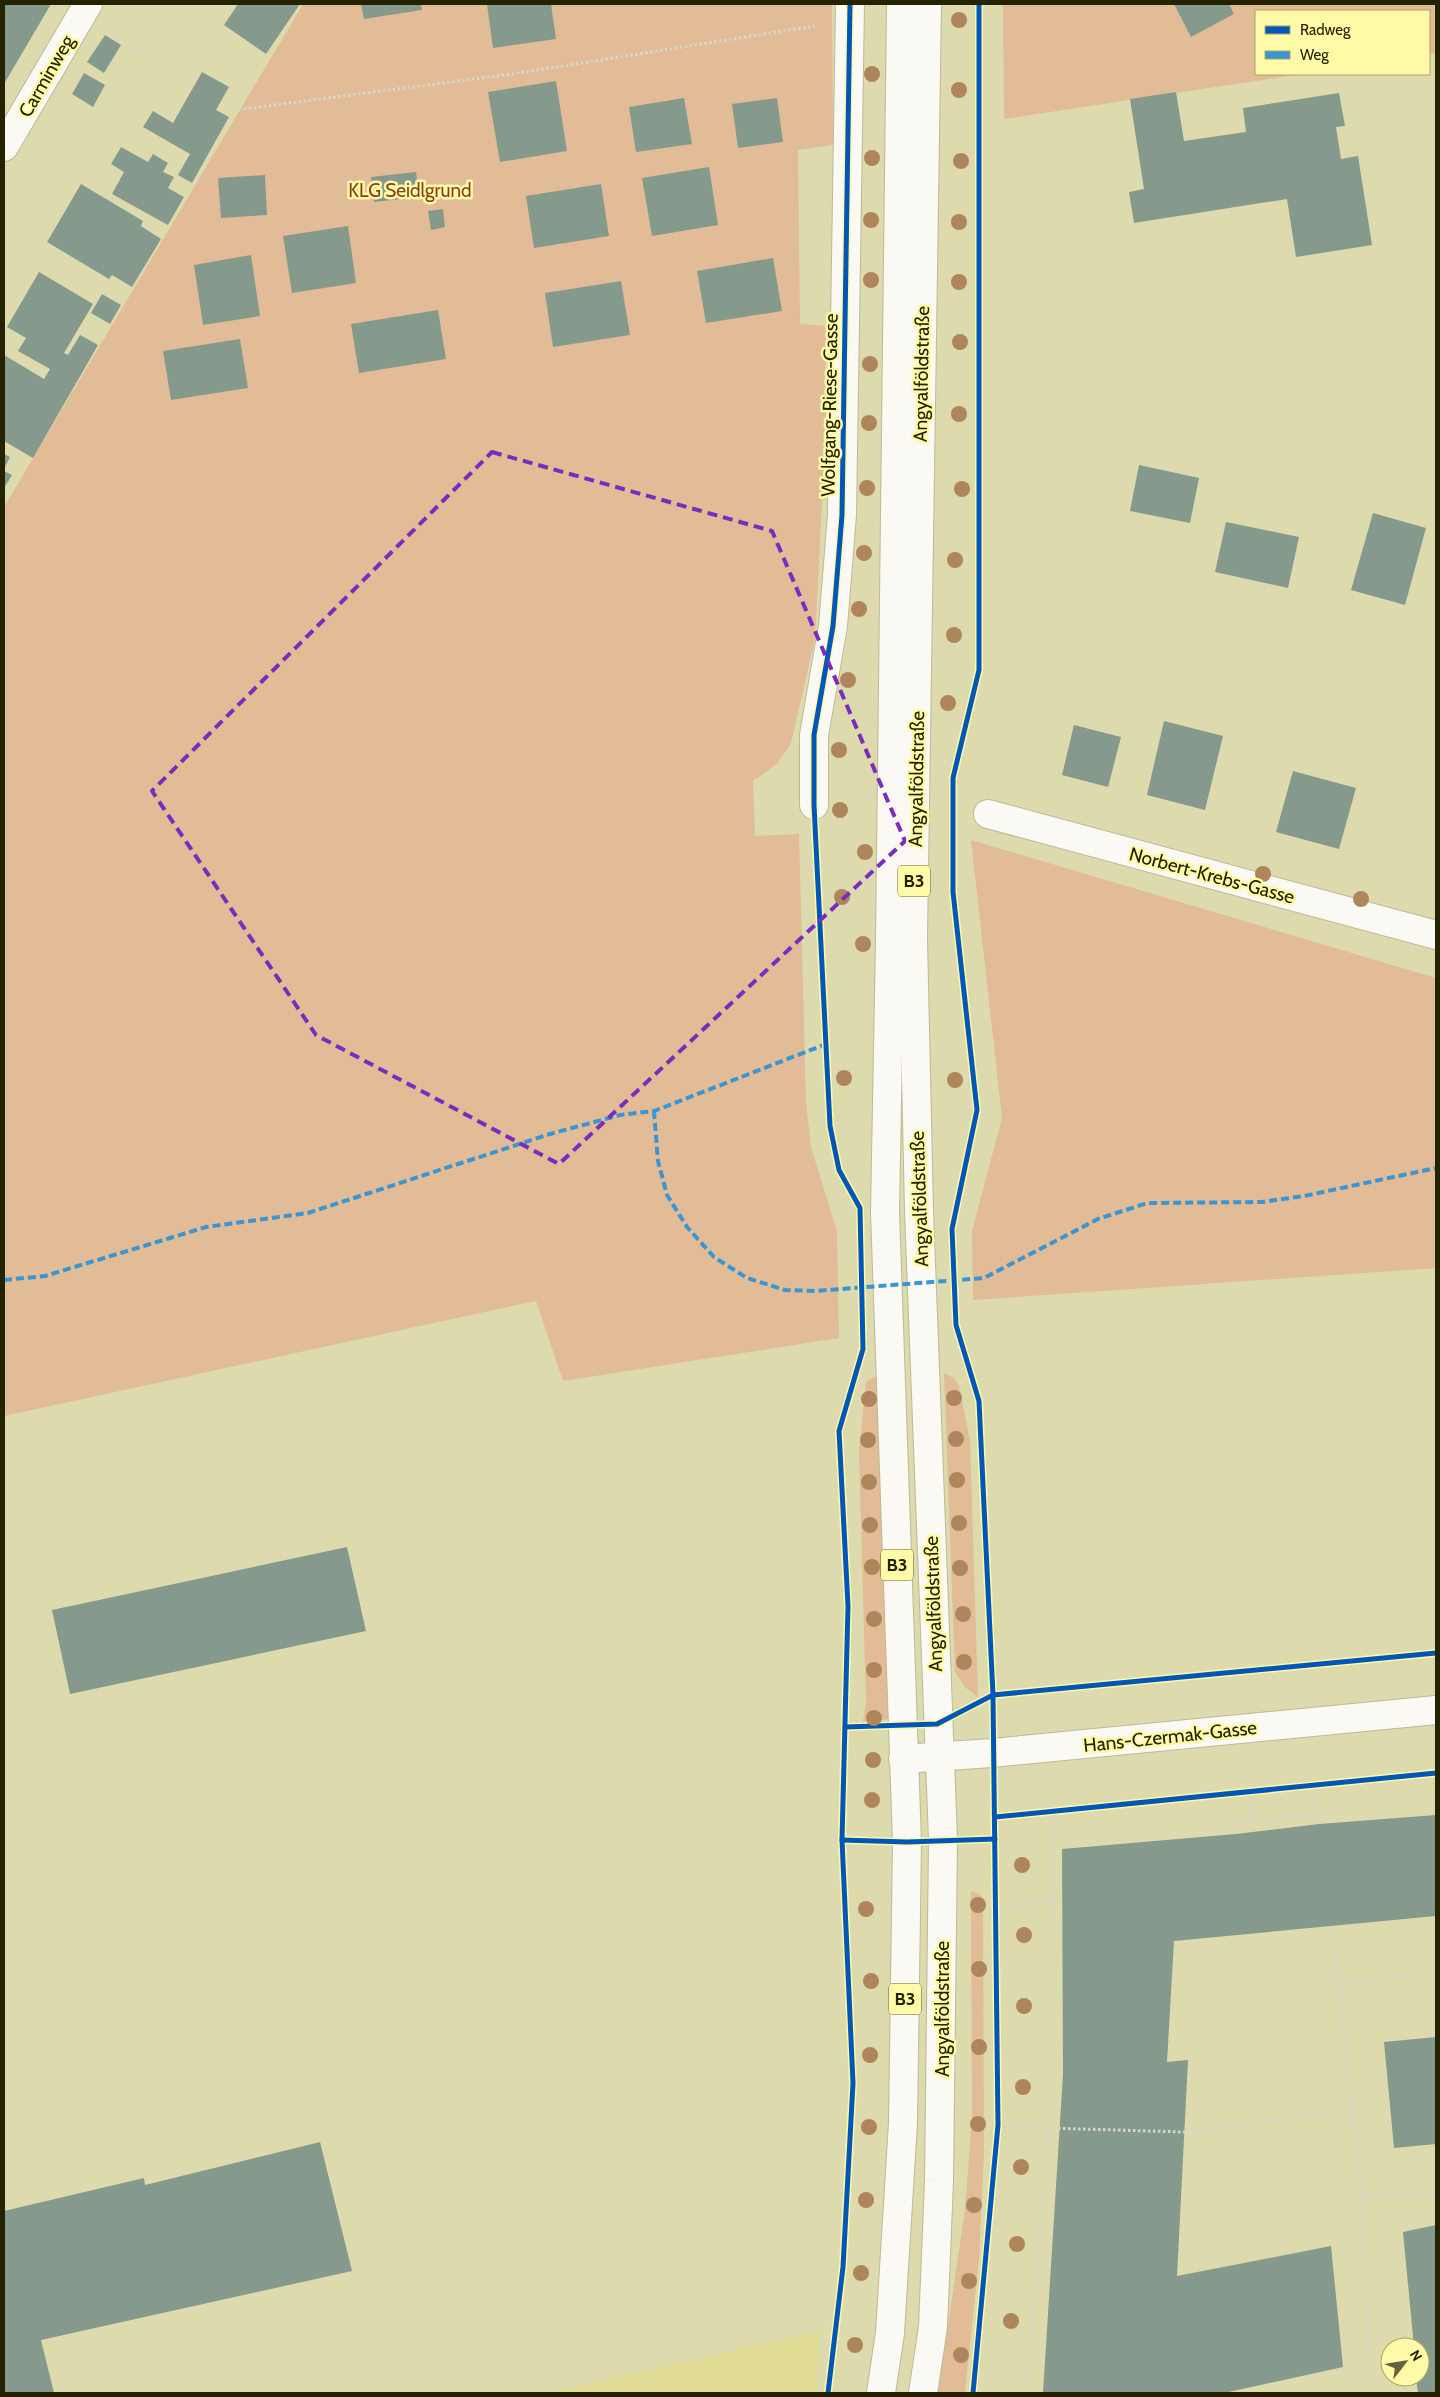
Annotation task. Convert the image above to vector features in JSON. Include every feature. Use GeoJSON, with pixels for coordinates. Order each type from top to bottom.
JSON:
{"type":"FeatureCollection","features":[{"type":"Feature","properties":{"kind":"main road","name":"Angyalföldstraße"},"geometry":{"type":"LineString","coordinates":[[881,2393],[890,2333],[903,2123],[907,1842],[885,1212],[901,4]]}},
{"type":"Feature","properties":{"kind":"main road","name":"Angyalföldstraße"},"geometry":{"type":"LineString","coordinates":[[923,2393],[933,2327],[941,2124],[943,1840],[938,1757],[918,1211],[913,938],[927,4]]}},
{"type":"Feature","properties":{"kind":"main road","name":"Carminweg"},"geometry":{"type":"LineString","coordinates":[[4,147],[83,12]]}},
{"type":"Feature","properties":{"kind":"main road","name":"Wolfgang-Riese-Gasse"},"geometry":{"type":"LineString","coordinates":[[814,805],[814,735],[833,626],[842,515],[850,12]]}},
{"type":"Feature","properties":{"kind":"main road","name":"Norbert-Krebs-Gasse"},"geometry":{"type":"LineString","coordinates":[[988,814],[1436,935]]}},
{"type":"Feature","properties":{"kind":"main road","name":"Hans-Czermak-Gasse"},"geometry":{"type":"LineString","coordinates":[[903,1760],[1436,1710]]}},
{"type":"Feature","properties":{"kind":"path"},"geometry":{"type":"LineString","coordinates":[[83,12],[177,70]]}},
{"type":"Feature","properties":{"kind":"path"},"geometry":{"type":"LineString","coordinates":[[244,109],[512,74],[850,12]]}},
{"type":"Feature","properties":{"kind":"path"},"geometry":{"type":"LineString","coordinates":[[1306,1786],[1324,1784]]}},
{"type":"Feature","properties":{"kind":"path"},"geometry":{"type":"LineString","coordinates":[[1315,1785],[1319,1824]]}},
{"type":"Feature","properties":{"kind":"path"},"geometry":{"type":"LineString","coordinates":[[1238,1793],[1258,1791]]}},
{"type":"Feature","properties":{"kind":"path"},"geometry":{"type":"LineString","coordinates":[[1248,1792],[1252,1822]]}},
{"type":"Feature","properties":{"kind":"path"},"geometry":{"type":"LineString","coordinates":[[1047,1812],[1065,1810]]}},
{"type":"Feature","properties":{"kind":"path"},"geometry":{"type":"LineString","coordinates":[[1055,1811],[1053,1922],[1062,1921]]}},
{"type":"Feature","properties":{"kind":"path"},"geometry":{"type":"LineString","coordinates":[[1236,1834],[1235,1823],[1318,1814]]}},
{"type":"Feature","properties":{"kind":"path"},"geometry":{"type":"LineString","coordinates":[[997,1898],[997,1917]]}},
{"type":"Feature","properties":{"kind":"path"},"geometry":{"type":"LineString","coordinates":[[997,1907],[1053,1900]]}},
{"type":"Feature","properties":{"kind":"path"},"geometry":{"type":"LineString","coordinates":[[1332,1927],[1336,1984],[1362,2194],[1371,2393]]}},
{"type":"Feature","properties":{"kind":"path"},"geometry":{"type":"LineString","coordinates":[[1336,1984],[1436,1972]]}},
{"type":"Feature","properties":{"kind":"path"},"geometry":{"type":"LineString","coordinates":[[998,2126],[1184,2132],[1352,2110]]}},
{"type":"Feature","properties":{"kind":"path"},"geometry":{"type":"LineString","coordinates":[[997,2135],[998,2116]]}},
{"type":"Feature","properties":{"kind":"path"},"geometry":{"type":"LineString","coordinates":[[1027,2393],[1048,2128]]}},
{"type":"Feature","properties":{"kind":"path"},"geometry":{"type":"LineString","coordinates":[[1362,2194],[1436,2195]]}},
{"type":"Feature","properties":{"kind":"highlighted area"},"geometry":{"type":"Polygon","coordinates":[[[492,452],[772,531],[905,841],[559,1164],[316,1035],[152,791],[492,452]]]}},
{"type":"Feature","properties":{"kind":"shaded area"},"geometry":{"type":"Polygon","coordinates":[[[820,2331],[815,2393],[548,2393],[820,2331]]]}},
{"type":"Feature","properties":{"kind":"green space","name":"KLG Seidlgrund"},"geometry":{"type":"Polygon","coordinates":[[[303,4],[832,4],[833,145],[798,150],[800,324],[827,326],[825,372],[827,404],[815,639],[791,743],[777,764],[753,781],[755,836],[799,834],[806,1101],[811,1147],[837,1231],[839,1338],[563,1381],[536,1301],[4,1416],[4,507],[303,4]]]}},
{"type":"Feature","properties":{"kind":"green space"},"geometry":{"type":"Polygon","coordinates":[[[1003,4],[1436,4],[1436,53],[1430,54],[1430,10],[1255,10],[1255,75],[1294,75],[1004,119],[1003,4]]]}},
{"type":"Feature","properties":{"kind":"green space"},"geometry":{"type":"Polygon","coordinates":[[[971,840],[1436,978],[1436,1268],[973,1300],[972,1231],[1002,1118],[971,840]]]}},
{"type":"Feature","properties":{"kind":"green space"},"geometry":{"type":"Polygon","coordinates":[[[944,1373],[954,1378],[959,1386],[970,1441],[978,1697],[966,1688],[955,1672],[944,1373]]]}},
{"type":"Feature","properties":{"kind":"green space"},"geometry":{"type":"Polygon","coordinates":[[[876,1376],[889,1719],[863,1722],[866,1702],[859,1452],[866,1382],[876,1376]]]}},
{"type":"Feature","properties":{"kind":"green space"},"geometry":{"type":"Polygon","coordinates":[[[971,1891],[980,1894],[983,1899],[984,2152],[979,2259],[965,2393],[938,2393],[965,2210],[972,2118],[971,1891]]]}},
{"type":"Feature","properties":{"kind":"building"},"geometry":{"type":"Polygon","coordinates":[[[4,4],[51,4],[4,84],[4,4]]]}},
{"type":"Feature","properties":{"kind":"building"},"geometry":{"type":"Polygon","coordinates":[[[238,4],[300,4],[266,54],[224,25],[238,4]]]}},
{"type":"Feature","properties":{"kind":"building"},"geometry":{"type":"Polygon","coordinates":[[[361,4],[421,4],[422,10],[364,19],[361,4]]]}},
{"type":"Feature","properties":{"kind":"building"},"geometry":{"type":"Polygon","coordinates":[[[487,4],[551,4],[556,39],[493,48],[487,4]]]}},
{"type":"Feature","properties":{"kind":"building"},"geometry":{"type":"Polygon","coordinates":[[[1174,4],[1229,4],[1234,14],[1191,37],[1174,4]]]}},
{"type":"Feature","properties":{"kind":"building"},"geometry":{"type":"Polygon","coordinates":[[[105,35],[121,45],[104,73],[87,62],[105,35]]]}},
{"type":"Feature","properties":{"kind":"building"},"geometry":{"type":"Polygon","coordinates":[[[202,72],[229,87],[216,110],[229,117],[192,183],[178,175],[190,154],[143,127],[153,111],[173,123],[202,72]]]}},
{"type":"Feature","properties":{"kind":"building"},"geometry":{"type":"Polygon","coordinates":[[[84,73],[105,85],[93,107],[72,94],[84,73]]]}},
{"type":"Feature","properties":{"kind":"building"},"geometry":{"type":"Polygon","coordinates":[[[556,81],[567,151],[500,162],[488,92],[556,81]]]}},
{"type":"Feature","properties":{"kind":"building"},"geometry":{"type":"Polygon","coordinates":[[[1176,92],[1184,141],[1246,132],[1243,108],[1339,93],[1345,126],[1336,127],[1341,159],[1358,156],[1372,245],[1296,257],[1287,199],[1134,223],[1129,192],[1144,189],[1130,99],[1176,92]]]}},
{"type":"Feature","properties":{"kind":"building"},"geometry":{"type":"Polygon","coordinates":[[[684,98],[692,144],[636,152],[629,107],[684,98]]]}},
{"type":"Feature","properties":{"kind":"building"},"geometry":{"type":"Polygon","coordinates":[[[777,98],[783,142],[738,148],[732,104],[777,98]]]}},
{"type":"Feature","properties":{"kind":"building"},"geometry":{"type":"Polygon","coordinates":[[[121,147],[148,162],[153,154],[168,163],[163,172],[174,177],[168,188],[184,197],[168,225],[112,194],[124,172],[111,164],[121,147]]]}},
{"type":"Feature","properties":{"kind":"building"},"geometry":{"type":"Polygon","coordinates":[[[709,167],[718,225],[652,236],[642,178],[709,167]]]}},
{"type":"Feature","properties":{"kind":"building"},"geometry":{"type":"Polygon","coordinates":[[[416,172],[419,197],[374,202],[371,177],[416,172]]]}},
{"type":"Feature","properties":{"kind":"building"},"geometry":{"type":"Polygon","coordinates":[[[265,175],[267,215],[221,218],[218,178],[265,175]]]}},
{"type":"Feature","properties":{"kind":"building"},"geometry":{"type":"Polygon","coordinates":[[[81,184],[143,221],[141,226],[161,239],[132,287],[112,275],[109,279],[47,242],[81,184]]]}},
{"type":"Feature","properties":{"kind":"building"},"geometry":{"type":"Polygon","coordinates":[[[601,184],[609,236],[534,248],[526,196],[601,184]]]}},
{"type":"Feature","properties":{"kind":"building"},"geometry":{"type":"Polygon","coordinates":[[[443,209],[445,227],[431,230],[428,211],[443,209]]]}},
{"type":"Feature","properties":{"kind":"building"},"geometry":{"type":"Polygon","coordinates":[[[348,226],[356,283],[292,293],[283,236],[348,226]]]}},
{"type":"Feature","properties":{"kind":"building"},"geometry":{"type":"Polygon","coordinates":[[[251,255],[260,316],[203,325],[194,265],[251,255]]]}},
{"type":"Feature","properties":{"kind":"building"},"geometry":{"type":"Polygon","coordinates":[[[773,258],[782,311],[706,323],[697,271],[773,258]]]}},
{"type":"Feature","properties":{"kind":"building"},"geometry":{"type":"Polygon","coordinates":[[[39,272],[93,304],[64,353],[68,355],[80,335],[98,345],[33,458],[4,441],[4,355],[44,379],[50,369],[18,351],[26,338],[7,327],[39,272]]]}},
{"type":"Feature","properties":{"kind":"building"},"geometry":{"type":"Polygon","coordinates":[[[621,281],[630,335],[553,347],[545,293],[621,281]]]}},
{"type":"Feature","properties":{"kind":"building"},"geometry":{"type":"Polygon","coordinates":[[[102,294],[121,305],[110,324],[91,313],[102,294]]]}},
{"type":"Feature","properties":{"kind":"building"},"geometry":{"type":"Polygon","coordinates":[[[438,310],[446,359],[359,373],[351,324],[438,310]]]}},
{"type":"Feature","properties":{"kind":"building"},"geometry":{"type":"Polygon","coordinates":[[[240,339],[248,388],[171,400],[163,351],[240,339]]]}},
{"type":"Feature","properties":{"kind":"building"},"geometry":{"type":"Polygon","coordinates":[[[4,454],[10,457],[4,469],[4,454]]]}},
{"type":"Feature","properties":{"kind":"building"},"geometry":{"type":"Polygon","coordinates":[[[1139,465],[1199,478],[1190,523],[1130,511],[1139,465]]]}},
{"type":"Feature","properties":{"kind":"building"},"geometry":{"type":"Polygon","coordinates":[[[4,471],[12,475],[4,488],[4,471]]]}},
{"type":"Feature","properties":{"kind":"building"},"geometry":{"type":"Polygon","coordinates":[[[1373,513],[1426,528],[1405,605],[1351,590],[1373,513]]]}},
{"type":"Feature","properties":{"kind":"building"},"geometry":{"type":"Polygon","coordinates":[[[1226,522],[1299,537],[1288,588],[1215,572],[1226,522]]]}},
{"type":"Feature","properties":{"kind":"building"},"geometry":{"type":"Polygon","coordinates":[[[1164,721],[1223,736],[1205,810],[1147,795],[1164,721]]]}},
{"type":"Feature","properties":{"kind":"building"},"geometry":{"type":"Polygon","coordinates":[[[1074,725],[1121,737],[1108,787],[1062,775],[1074,725]]]}},
{"type":"Feature","properties":{"kind":"building"},"geometry":{"type":"Polygon","coordinates":[[[1293,771],[1356,788],[1339,849],[1276,832],[1293,771]]]}},
{"type":"Feature","properties":{"kind":"building"},"geometry":{"type":"Polygon","coordinates":[[[347,1547],[366,1631],[70,1694],[52,1610],[347,1547]]]}},
{"type":"Feature","properties":{"kind":"building"},"geometry":{"type":"Polygon","coordinates":[[[1436,1815],[1436,1916],[1174,1941],[1167,2062],[1188,2060],[1177,2276],[1331,2246],[1343,2367],[1224,2393],[1043,2393],[1063,2075],[1062,1849],[1236,1834],[1319,1824],[1436,1815]]]}},
{"type":"Feature","properties":{"kind":"building"},"geometry":{"type":"Polygon","coordinates":[[[1436,2037],[1436,2144],[1394,2148],[1384,2042],[1436,2037]]]}},
{"type":"Feature","properties":{"kind":"building"},"geometry":{"type":"Polygon","coordinates":[[[320,2142],[352,2271],[41,2340],[54,2393],[4,2393],[4,2211],[144,2178],[145,2185],[320,2142]]]}},
{"type":"Feature","properties":{"kind":"building"},"geometry":{"type":"Polygon","coordinates":[[[1436,2225],[1436,2393],[1418,2393],[1417,2387],[1430,2387],[1430,2337],[1413,2337],[1403,2232],[1436,2225]]]}},
{"type":"Feature","properties":{"kind":"marked path"},"geometry":{"type":"LineString","coordinates":[[4,1280],[45,1276],[206,1227],[308,1213],[550,1134],[620,1115],[654,1111],[826,1044]]}},
{"type":"Feature","properties":{"kind":"marked path"},"geometry":{"type":"LineString","coordinates":[[654,1111],[658,1161],[667,1195],[687,1227],[714,1257],[747,1278],[785,1290],[815,1291],[984,1278],[1098,1219],[1147,1203],[1262,1202],[1304,1196],[1436,1168]]}},
{"type":"Feature","properties":{"kind":"cycle path"},"geometry":{"type":"LineString","coordinates":[[828,2393],[843,2267],[853,2083],[842,1840],[848,1606],[839,1431],[863,1349],[860,1208],[839,1170],[830,1126],[814,805],[814,735],[833,626],[842,515],[850,4]]}},
{"type":"Feature","properties":{"kind":"cycle path"},"geometry":{"type":"LineString","coordinates":[[973,2393],[998,2125],[993,1695],[979,1401],[956,1325],[952,1229],[977,1110],[953,892],[953,778],[979,670],[979,4]]}},
{"type":"Feature","properties":{"kind":"cycle path"},"geometry":{"type":"LineString","coordinates":[[845,1727],[937,1724],[993,1695],[1436,1653]]}},
{"type":"Feature","properties":{"kind":"cycle path"},"geometry":{"type":"LineString","coordinates":[[995,1817],[1436,1773]]}},
{"type":"Feature","properties":{"kind":"cycle path"},"geometry":{"type":"LineString","coordinates":[[842,1840],[907,1842],[995,1839]]}}]}
